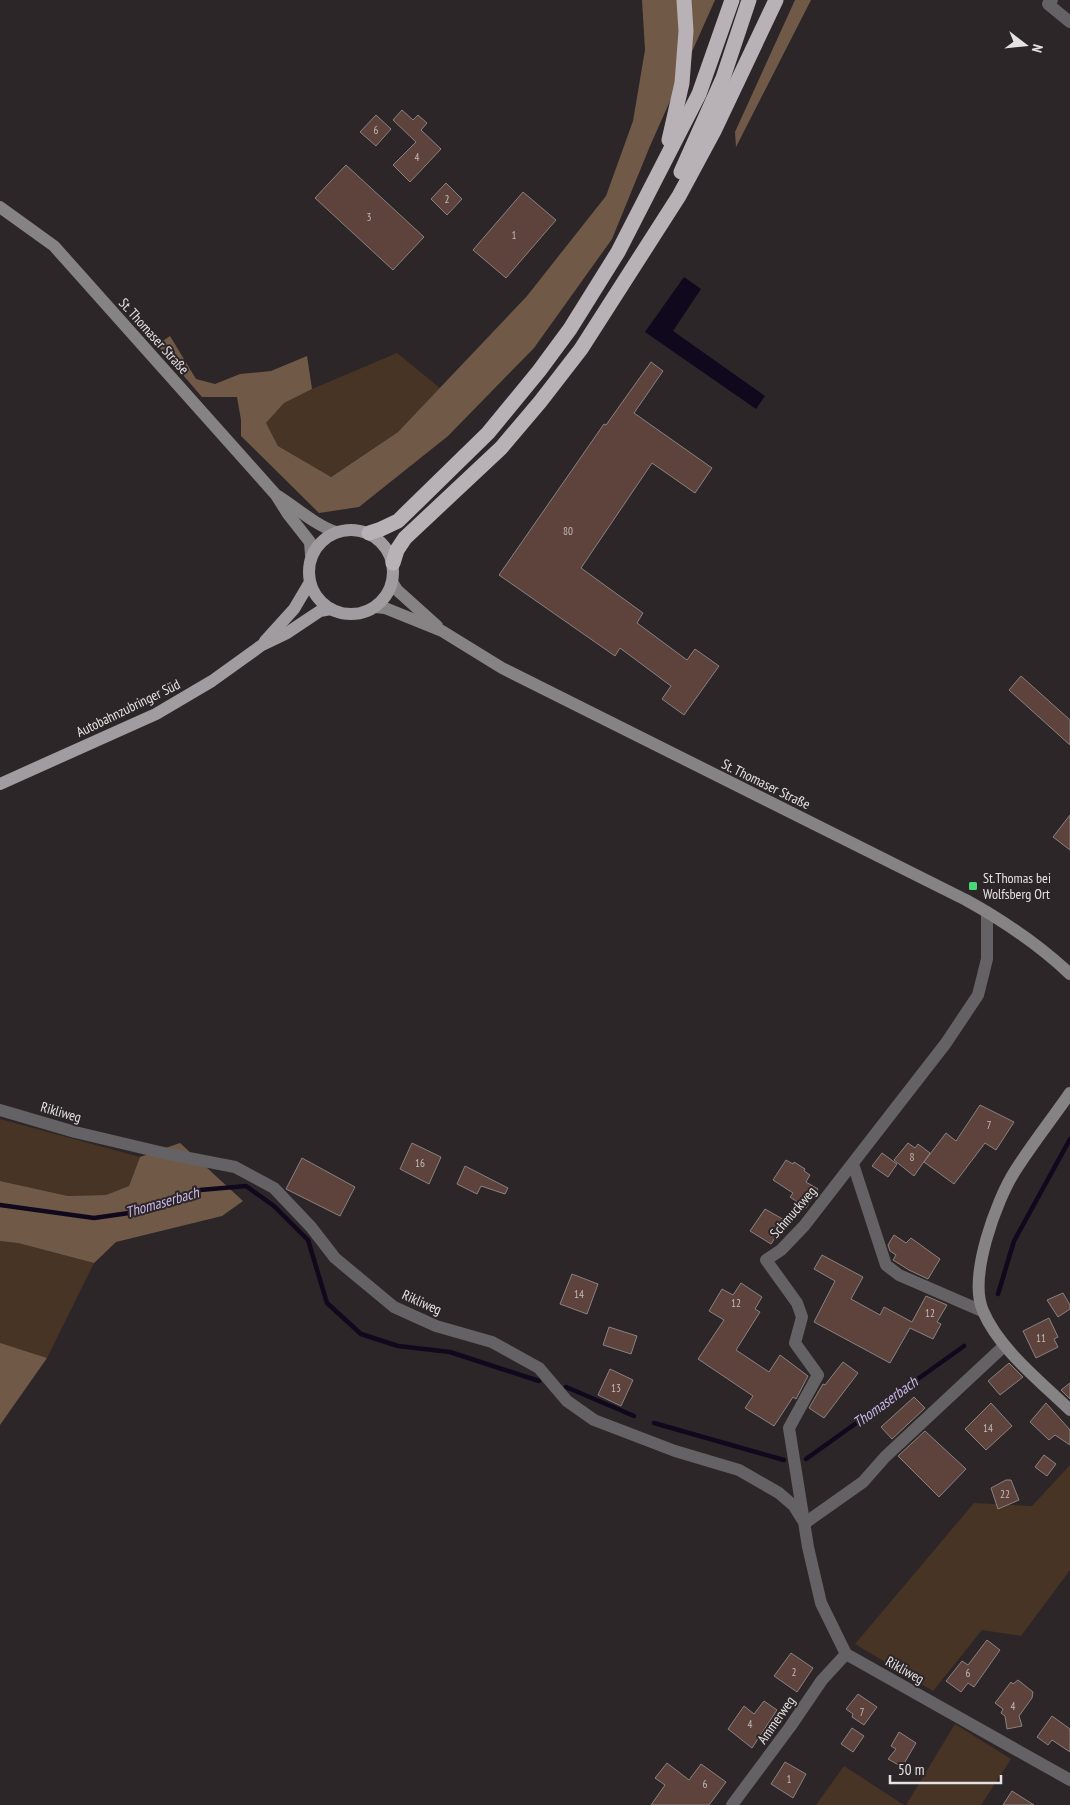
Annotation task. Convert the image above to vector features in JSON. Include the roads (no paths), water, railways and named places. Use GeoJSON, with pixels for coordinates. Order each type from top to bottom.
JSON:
{"type":"FeatureCollection","features":[{"type":"Feature","properties":{"kind":"highway"},"geometry":{"type":"LineString","coordinates":[[665,159],[682,83],[686,31],[684,0]]}},
{"type":"Feature","properties":{"kind":"highway"},"geometry":{"type":"LineString","coordinates":[[369,533],[381,530],[398,521],[488,432],[539,371],[570,329],[618,252],[698,94],[732,0]]}},
{"type":"Feature","properties":{"kind":"highway"},"geometry":{"type":"LineString","coordinates":[[643,253],[700,132],[723,78],[749,0]]}},
{"type":"Feature","properties":{"kind":"highway"},"geometry":{"type":"LineString","coordinates":[[392,563],[397,550],[405,538],[501,448],[581,349],[679,196],[709,139],[776,0]]}},
{"type":"Feature","properties":{"kind":"main road","name":"St. Thomaser Straße"},"geometry":{"type":"LineString","coordinates":[[0,207],[54,246],[276,495],[310,542],[311,555]]}},
{"type":"Feature","properties":{"kind":"main road","name":"St. Thomaser Straße"},"geometry":{"type":"LineString","coordinates":[[276,495],[296,506],[324,528],[336,532]]}},
{"type":"Feature","properties":{"kind":"main road"},"geometry":{"type":"LineString","coordinates":[[358,529],[369,533],[384,545],[392,563],[392,582],[386,596],[375,607],[358,614],[340,613],[331,610],[321,603],[314,593],[310,582],[308,569],[311,555],[317,545],[326,537],[336,532],[358,529]]}},
{"type":"Feature","properties":{"kind":"main road","name":"Autobahnzubringer Süd"},"geometry":{"type":"LineString","coordinates":[[262,645],[294,609],[310,582]]}},
{"type":"Feature","properties":{"kind":"main road","name":"St. Thomaser Straße"},"geometry":{"type":"LineString","coordinates":[[392,582],[397,590],[442,631]]}},
{"type":"Feature","properties":{"kind":"main road","name":"St. Thomaser Straße"},"geometry":{"type":"LineString","coordinates":[[375,607],[385,608],[442,631],[511,673],[960,896],[1022,933],[1070,974]]}},
{"type":"Feature","properties":{"kind":"main road","name":"Autobahnzubringer Süd"},"geometry":{"type":"LineString","coordinates":[[0,784],[156,714],[212,681],[262,645],[287,633],[320,611],[331,610]]}},
{"type":"Feature","properties":{"kind":"main road"},"geometry":{"type":"LineString","coordinates":[[1070,1093],[1015,1171],[997,1207],[980,1263],[978,1290],[982,1311],[1004,1346],[1070,1410]]}},
{"type":"Feature","properties":{"kind":"street"},"geometry":{"type":"LineString","coordinates":[[1052,0],[1048,4],[1070,22]]}},
{"type":"Feature","properties":{"kind":"street","name":"Schmuckweg"},"geometry":{"type":"LineString","coordinates":[[805,1523],[789,1428],[818,1375],[795,1343],[802,1317],[797,1303],[766,1260],[781,1250],[804,1226],[946,1043],[978,995],[987,960],[988,912]]}},
{"type":"Feature","properties":{"kind":"street","name":"Rikliweg"},"geometry":{"type":"LineString","coordinates":[[0,1110],[84,1134],[168,1154],[235,1167],[274,1188],[311,1227],[335,1258],[394,1307],[436,1326],[492,1342],[540,1368],[567,1401],[594,1420],[675,1451],[739,1470],[779,1493],[794,1506],[805,1523],[808,1547],[821,1603],[846,1654],[1070,1780]]}},
{"type":"Feature","properties":{"kind":"street"},"geometry":{"type":"LineString","coordinates":[[853,1164],[886,1265],[899,1275],[982,1311]]}},
{"type":"Feature","properties":{"kind":"street"},"geometry":{"type":"LineString","coordinates":[[805,1523],[863,1482],[885,1457],[1004,1346]]}},
{"type":"Feature","properties":{"kind":"street","name":"Ammerweg"},"geometry":{"type":"LineString","coordinates":[[732,1805],[822,1680],[846,1654]]}},
{"type":"Feature","properties":{"kind":"waterway","name":"Thomaserbach"},"geometry":{"type":"LineString","coordinates":[[998,1294],[1014,1241],[1070,1139]]}},
{"type":"Feature","properties":{"kind":"waterway","name":"Thomaserbach"},"geometry":{"type":"LineString","coordinates":[[0,1205],[94,1218],[143,1211],[200,1190],[246,1186],[274,1206],[308,1240],[327,1303],[361,1334],[398,1346],[450,1352],[539,1381]]}},
{"type":"Feature","properties":{"kind":"waterway","name":"Thomaserbach"},"geometry":{"type":"LineString","coordinates":[[806,1459],[964,1346]]}},
{"type":"Feature","properties":{"kind":"waterway","name":"Thomaserbach"},"geometry":{"type":"LineString","coordinates":[[566,1387],[634,1416]]}},
{"type":"Feature","properties":{"kind":"waterway","name":"Thomaserbach"},"geometry":{"type":"LineString","coordinates":[[654,1423],[784,1460]]}},
{"type":"Feature","properties":{"kind":"place","name":"St.Thomas bei Wolfsberg Ort"},"geometry":{"type":"Point","coordinates":[973,886]}}]}
